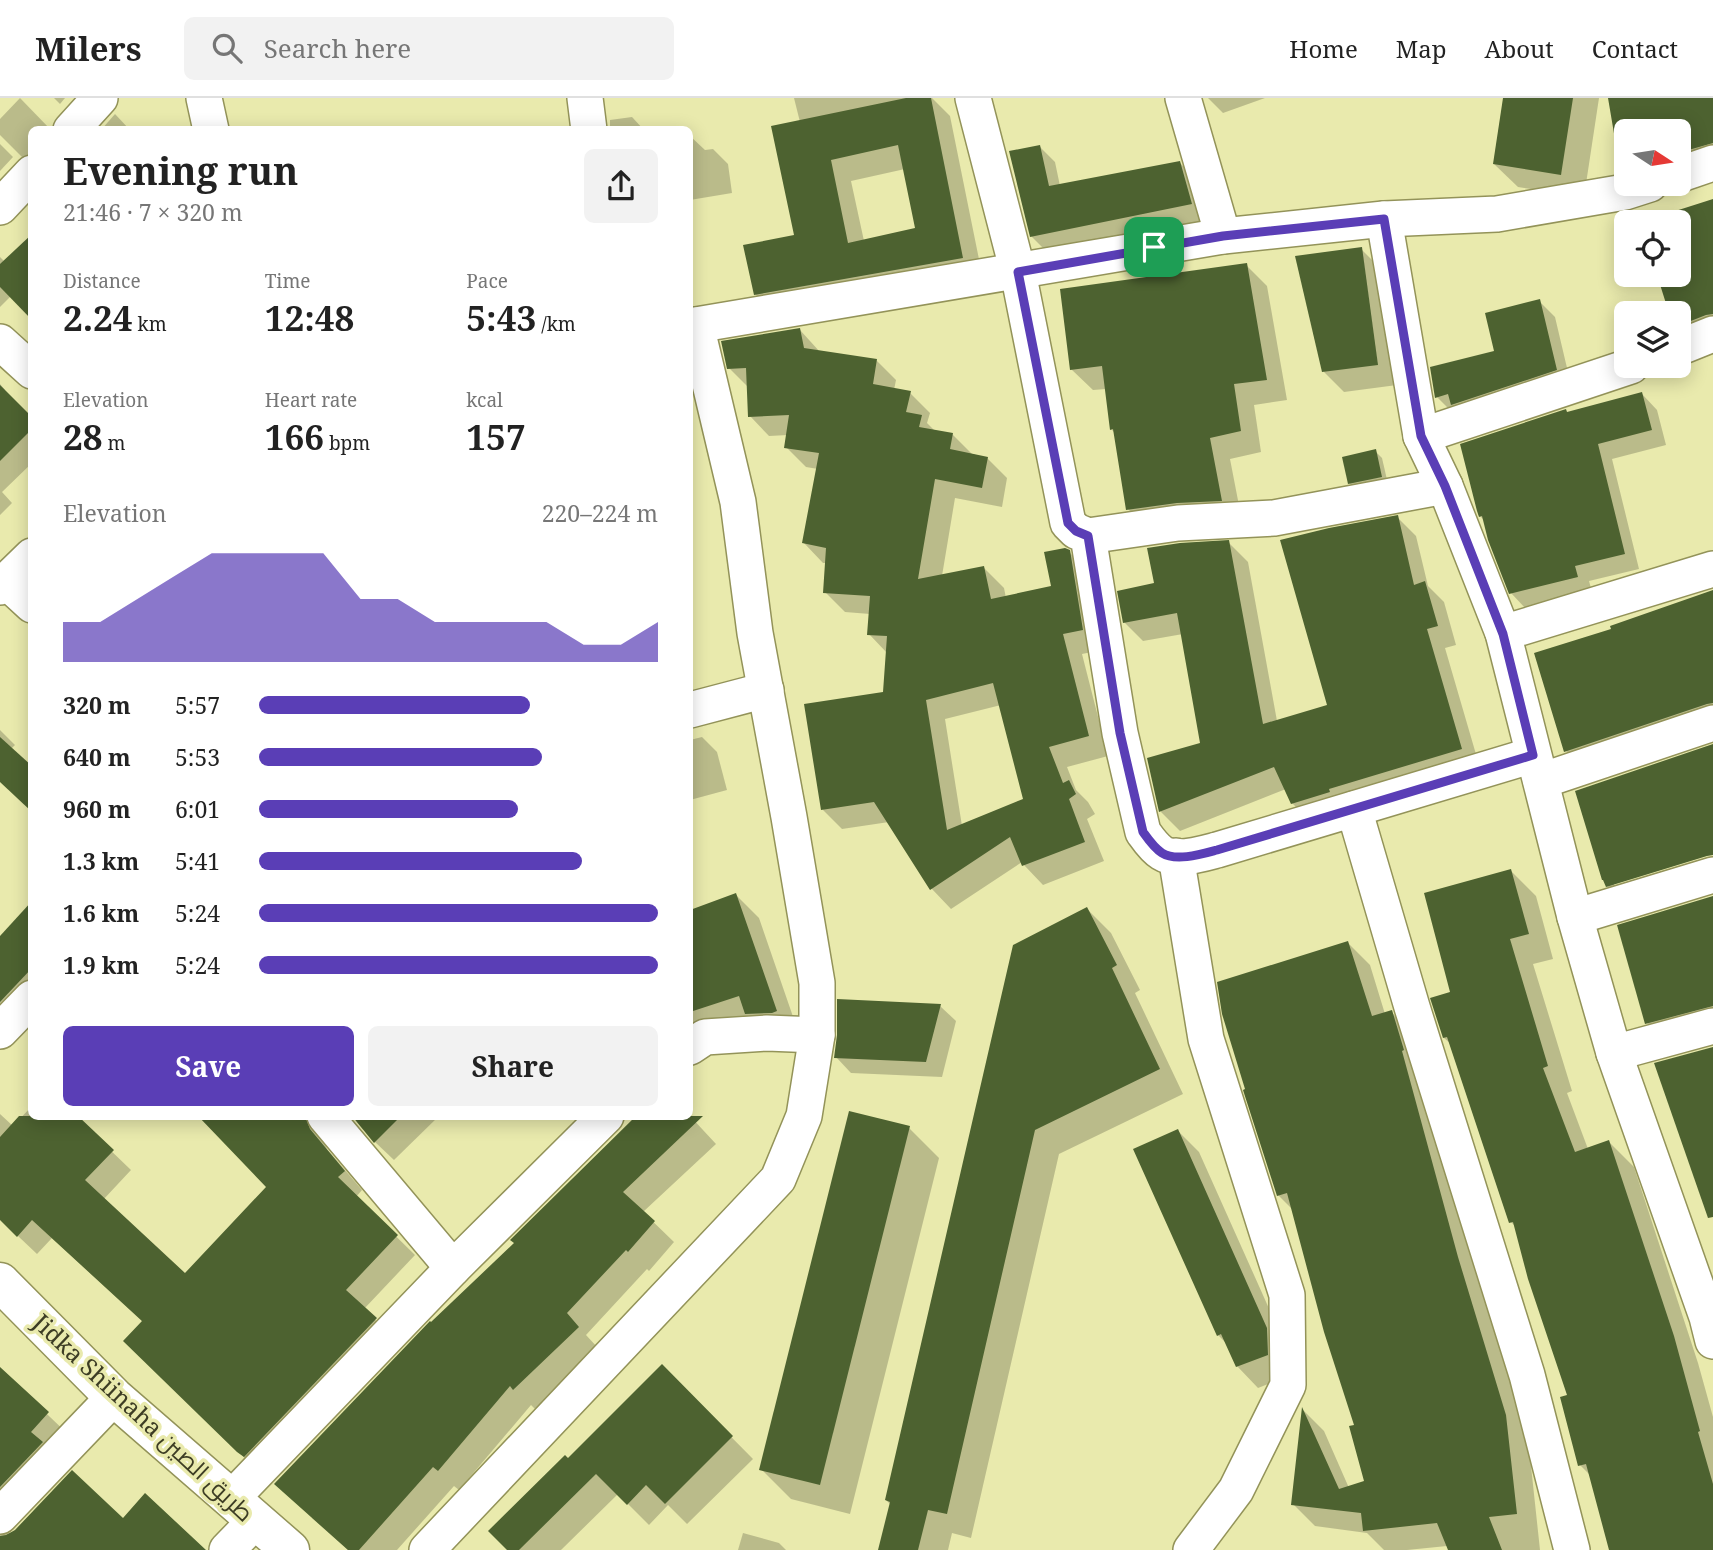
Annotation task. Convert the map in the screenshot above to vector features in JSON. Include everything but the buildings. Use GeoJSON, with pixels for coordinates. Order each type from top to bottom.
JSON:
{"type":"FeatureCollection","features":[{"type":"Feature","properties":{"kind":"main road","name":"Jidka Shiinaha طريق الصين"},"geometry":{"type":"LineString","coordinates":[[0,1282],[114,1396],[290,1550]]}},
{"type":"Feature","properties":{"kind":"street"},"geometry":{"type":"LineString","coordinates":[[75,126],[100,98]]}},
{"type":"Feature","properties":{"kind":"street"},"geometry":{"type":"LineString","coordinates":[[204,98],[210,126]]}},
{"type":"Feature","properties":{"kind":"street"},"geometry":{"type":"LineString","coordinates":[[585,98],[588,126]]}},
{"type":"Feature","properties":{"kind":"street"},"geometry":{"type":"LineString","coordinates":[[973,98],[1018,272],[1068,523],[1076,531],[1088,536],[1178,523],[1273,518],[1445,486]]}},
{"type":"Feature","properties":{"kind":"street"},"geometry":{"type":"LineString","coordinates":[[1183,98],[1223,236]]}},
{"type":"Feature","properties":{"kind":"street"},"geometry":{"type":"LineString","coordinates":[[1691,171],[1713,163]]}},
{"type":"Feature","properties":{"kind":"street"},"geometry":{"type":"LineString","coordinates":[[0,207],[28,177]]}},
{"type":"Feature","properties":{"kind":"street"},"geometry":{"type":"LineString","coordinates":[[427,1550],[778,1179],[804,1116],[817,1035],[817,983],[755,633],[738,502],[693,326],[1223,236],[1384,219],[1497,214],[1614,194]]}},
{"type":"Feature","properties":{"kind":"street"},"geometry":{"type":"LineString","coordinates":[[1384,219],[1421,436],[1445,486],[1503,634],[1575,917],[1614,1054],[1707,1317],[1713,1341]]}},
{"type":"Feature","properties":{"kind":"street"},"geometry":{"type":"LineString","coordinates":[[1691,343],[1713,334]]}},
{"type":"Feature","properties":{"kind":"street"},"geometry":{"type":"LineString","coordinates":[[0,342],[28,367]]}},
{"type":"Feature","properties":{"kind":"street"},"geometry":{"type":"LineString","coordinates":[[1421,436],[1614,372]]}},
{"type":"Feature","properties":{"kind":"street"},"geometry":{"type":"LineString","coordinates":[[1088,536],[1120,733],[1143,832],[1152,845],[1164,855],[1189,857],[1354,809],[1537,768],[1713,723]]}},
{"type":"Feature","properties":{"kind":"street"},"geometry":{"type":"LineString","coordinates":[[28,560],[3,584],[28,603]]}},
{"type":"Feature","properties":{"kind":"street"},"geometry":{"type":"LineString","coordinates":[[1503,634],[1713,569]]}},
{"type":"Feature","properties":{"kind":"street"},"geometry":{"type":"LineString","coordinates":[[693,709],[766,690]]}},
{"type":"Feature","properties":{"kind":"street"},"geometry":{"type":"LineString","coordinates":[[1354,809],[1412,1007],[1527,1375],[1572,1550]]}},
{"type":"Feature","properties":{"kind":"street"},"geometry":{"type":"LineString","coordinates":[[1176,856],[1206,1039],[1287,1295],[1288,1385],[1236,1490],[1191,1550]]}},
{"type":"Feature","properties":{"kind":"street"},"geometry":{"type":"LineString","coordinates":[[1575,917],[1713,875]]}},
{"type":"Feature","properties":{"kind":"street"},"geometry":{"type":"LineString","coordinates":[[0,1031],[28,1002]]}},
{"type":"Feature","properties":{"kind":"street"},"geometry":{"type":"LineString","coordinates":[[1614,1054],[1713,1026]]}},
{"type":"Feature","properties":{"kind":"street"},"geometry":{"type":"LineString","coordinates":[[693,1045],[705,1037],[767,1033],[817,1035]]}},
{"type":"Feature","properties":{"kind":"street"},"geometry":{"type":"LineString","coordinates":[[329,1120],[453,1268]]}},
{"type":"Feature","properties":{"kind":"street"},"geometry":{"type":"LineString","coordinates":[[227,1550],[244,1510],[453,1268],[595,1120]]}},
{"type":"Feature","properties":{"kind":"street"},"geometry":{"type":"LineString","coordinates":[[0,1516],[114,1396]]}},
{"type":"Feature","properties":{"kind":"route"},"geometry":{"type":"LineString","coordinates":[[1384,219],[1421,436],[1445,486],[1503,634],[1533,755],[1189,857],[1164,855],[1152,845],[1143,832],[1120,733],[1088,536],[1076,531],[1068,523],[1018,272],[1154,247],[1223,236],[1384,219]]}}]}
